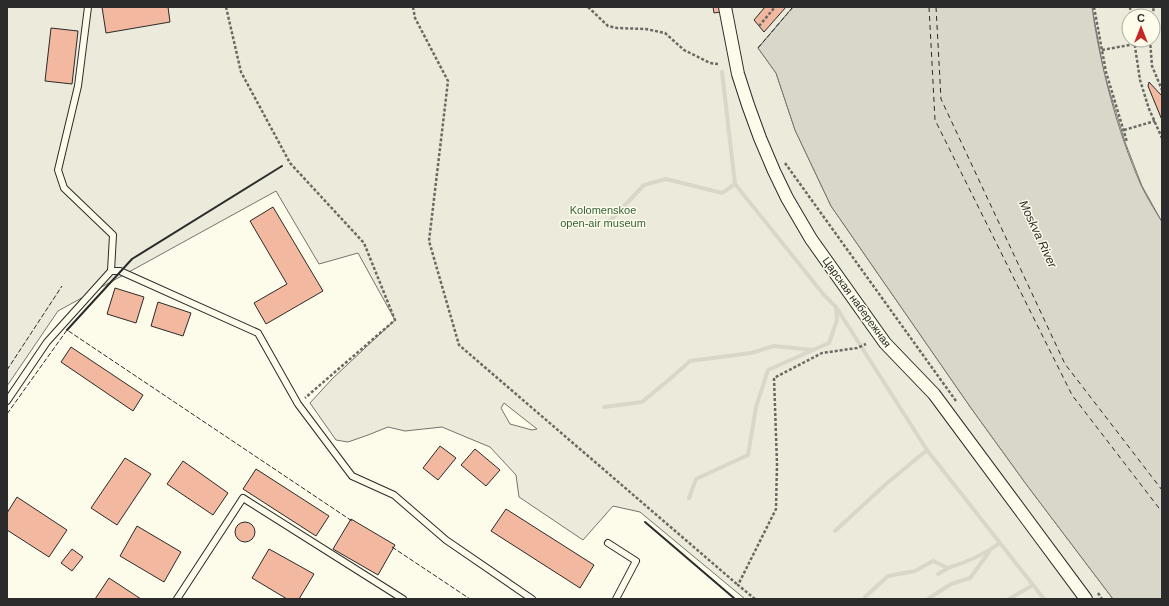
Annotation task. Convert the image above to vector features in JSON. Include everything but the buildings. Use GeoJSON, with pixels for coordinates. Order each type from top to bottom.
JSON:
{"type":"FeatureCollection","features":[{"type":"Feature","properties":{"kind":"street","name":"Царская набережная"},"geometry":{"type":"LineString","coordinates":[[725,7],[738,74],[760,138],[787,198],[811,239],[885,343],[934,394],[1086,599]]}},
{"type":"Feature","properties":{"kind":"lane"},"geometry":{"type":"LineString","coordinates":[[7,401],[47,342],[111,271],[113,235],[64,188],[58,170],[78,86],[88,7]]}},
{"type":"Feature","properties":{"kind":"lane"},"geometry":{"type":"LineString","coordinates":[[111,271],[120,271],[258,333],[298,404],[352,476],[394,495],[446,540],[532,599]]}},
{"type":"Feature","properties":{"kind":"lane"},"geometry":{"type":"LineString","coordinates":[[177,599],[243,498],[403,599]]}},
{"type":"Feature","properties":{"kind":"lane"},"geometry":{"type":"LineString","coordinates":[[608,543],[636,561],[616,599]]}},
{"type":"Feature","properties":{"kind":"path"},"geometry":{"type":"LineString","coordinates":[[226,7],[241,72],[290,163],[364,243],[395,320],[298,404]]}},
{"type":"Feature","properties":{"kind":"path"},"geometry":{"type":"LineString","coordinates":[[413,7],[415,18],[448,80],[428,241],[459,345],[755,599]]}},
{"type":"Feature","properties":{"kind":"path"},"geometry":{"type":"LineString","coordinates":[[588,7],[608,26],[617,28],[646,29],[665,33],[684,50],[710,63],[718,64]]}},
{"type":"Feature","properties":{"kind":"path"},"geometry":{"type":"LineString","coordinates":[[759,26],[775,7]]}},
{"type":"Feature","properties":{"kind":"path"},"geometry":{"type":"LineString","coordinates":[[1094,7],[1106,72],[1127,142]]}},
{"type":"Feature","properties":{"kind":"path"},"geometry":{"type":"LineString","coordinates":[[1102,50],[1121,47]]}},
{"type":"Feature","properties":{"kind":"path"},"geometry":{"type":"LineString","coordinates":[[1136,48],[1140,80],[1154,121],[1162,138]]}},
{"type":"Feature","properties":{"kind":"path"},"geometry":{"type":"LineString","coordinates":[[1151,48],[1152,66],[1162,90]]}},
{"type":"Feature","properties":{"kind":"path"},"geometry":{"type":"LineString","coordinates":[[1124,130],[1154,121]]}},
{"type":"Feature","properties":{"kind":"path"},"geometry":{"type":"LineString","coordinates":[[1157,125],[1162,127]]}},
{"type":"Feature","properties":{"kind":"path"},"geometry":{"type":"LineString","coordinates":[[785,162],[957,401]]}},
{"type":"Feature","properties":{"kind":"path"},"geometry":{"type":"LineString","coordinates":[[738,584],[776,509],[777,464],[774,378],[822,353],[858,348],[866,344]]}},
{"type":"Feature","properties":{"kind":"path"},"geometry":{"type":"LineString","coordinates":[[1093,588],[1102,599]]}},
{"type":"Feature","properties":{"kind":"green space","name":"Kolomenskoe open-air museum"},"geometry":{"type":"Polygon","coordinates":[[[7,7],[793,7],[758,48],[776,73],[795,130],[831,206],[971,408],[1026,484],[1113,599],[745,599],[640,512],[613,506],[583,540],[519,497],[516,475],[490,447],[442,427],[405,431],[388,427],[348,442],[336,440],[310,403],[332,379],[395,320],[358,253],[319,264],[276,191],[58,311],[7,386],[7,7]],[[504,403],[501,408],[510,424],[532,430],[537,429],[504,403]]]}},
{"type":"Feature","properties":{"kind":"green space"},"geometry":{"type":"Polygon","coordinates":[[[1092,7],[1162,7],[1162,222],[1142,186],[1125,142],[1104,73],[1092,7]]]}},
{"type":"Feature","properties":{"kind":"water","name":"Moskva River"},"geometry":{"type":"Polygon","coordinates":[[[793,7],[1092,7],[1095,29],[1110,98],[1124,143],[1141,185],[1162,222],[1162,599],[1113,599],[1026,484],[971,408],[831,206],[795,130],[776,73],[758,48],[793,7]]]}},
{"type":"Feature","properties":{"kind":"waterway"},"geometry":{"type":"LineString","coordinates":[[722,72],[735,184],[824,295],[836,307],[927,450],[1044,599]]}},
{"type":"Feature","properties":{"kind":"waterway"},"geometry":{"type":"LineString","coordinates":[[607,224],[644,185],[666,179],[722,193],[735,184]]}},
{"type":"Feature","properties":{"kind":"waterway"},"geometry":{"type":"LineString","coordinates":[[604,407],[642,402],[690,361],[751,353],[774,346],[813,350],[829,343],[837,320],[836,308]]}},
{"type":"Feature","properties":{"kind":"waterway"},"geometry":{"type":"LineString","coordinates":[[689,498],[696,479],[748,455],[756,407],[768,370],[813,350]]}},
{"type":"Feature","properties":{"kind":"waterway"},"geometry":{"type":"LineString","coordinates":[[835,531],[886,484],[927,450]]}},
{"type":"Feature","properties":{"kind":"waterway"},"geometry":{"type":"LineString","coordinates":[[865,597],[888,576],[915,571],[933,561],[948,568],[975,558],[1000,543]]}},
{"type":"Feature","properties":{"kind":"waterway"},"geometry":{"type":"LineString","coordinates":[[928,599],[951,584],[970,578],[989,552]]}},
{"type":"Feature","properties":{"kind":"waterway"},"geometry":{"type":"LineString","coordinates":[[938,574],[948,568]]}},
{"type":"Feature","properties":{"kind":"waterway"},"geometry":{"type":"LineString","coordinates":[[1009,599],[1033,585]]}},
{"type":"Feature","properties":{"kind":"ferry route"},"geometry":{"type":"LineString","coordinates":[[929,7],[935,120],[1072,395],[1162,512]]}},
{"type":"Feature","properties":{"kind":"ferry route"},"geometry":{"type":"LineString","coordinates":[[936,7],[941,99],[1065,364],[1162,490]]}},
{"type":"Feature","properties":{"kind":"fence"},"geometry":{"type":"LineString","coordinates":[[758,48],[793,7]]}},
{"type":"Feature","properties":{"kind":"fence"},"geometry":{"type":"LineString","coordinates":[[7,370],[62,286]]}},
{"type":"Feature","properties":{"kind":"fence"},"geometry":{"type":"LineString","coordinates":[[7,414],[67,330],[352,521]]}},
{"type":"Feature","properties":{"kind":"fence"},"geometry":{"type":"LineString","coordinates":[[392,547],[470,599]]}},
{"type":"Feature","properties":{"kind":"wall"},"geometry":{"type":"LineString","coordinates":[[67,330],[132,259],[282,166]]}},
{"type":"Feature","properties":{"kind":"wall"},"geometry":{"type":"LineString","coordinates":[[645,522],[735,599]]}}]}
